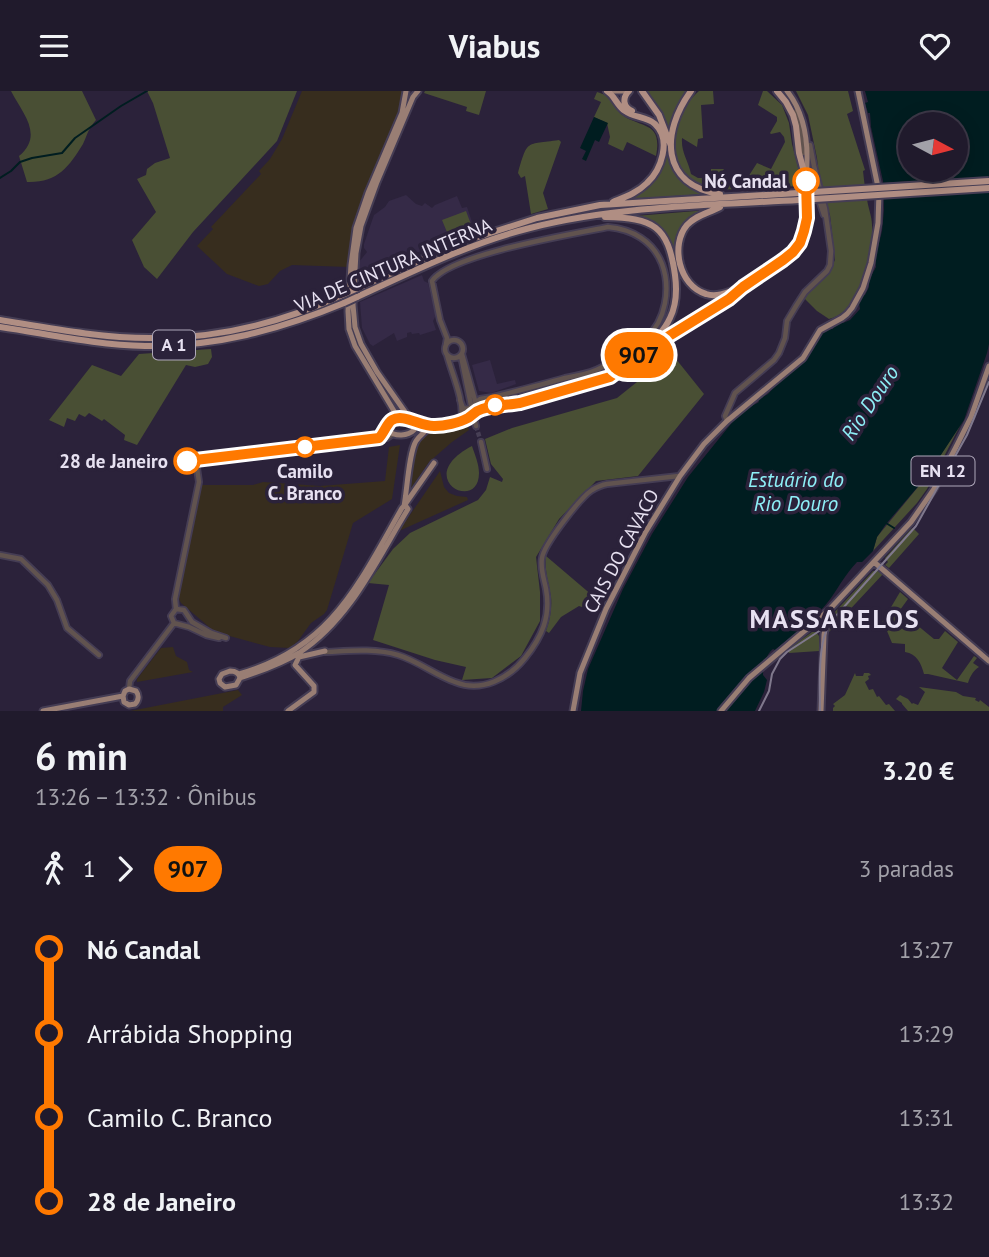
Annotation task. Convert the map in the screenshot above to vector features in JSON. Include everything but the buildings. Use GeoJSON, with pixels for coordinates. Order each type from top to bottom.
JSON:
{"type":"FeatureCollection","features":[{"type":"Feature","properties":{"kind":"highway"},"geometry":{"type":"LineString","coordinates":[[600,205],[625,197],[647,183],[659,165],[664,144],[656,125],[624,111],[609,91]]}},
{"type":"Feature","properties":{"kind":"highway"},"geometry":{"type":"LineString","coordinates":[[627,91],[624,98],[627,108],[653,117],[663,124]]}},
{"type":"Feature","properties":{"kind":"highway"},"geometry":{"type":"LineString","coordinates":[[642,91],[657,111],[676,167],[688,182],[705,191],[732,196]]}},
{"type":"Feature","properties":{"kind":"highway"},"geometry":{"type":"LineString","coordinates":[[777,91],[793,115],[806,179]]}},
{"type":"Feature","properties":{"kind":"highway"},"geometry":{"type":"LineString","coordinates":[[671,147],[675,121],[691,93]]}},
{"type":"Feature","properties":{"kind":"highway","name":"A 1"},"geometry":{"type":"LineString","coordinates":[[799,196],[989,181]]}},
{"type":"Feature","properties":{"kind":"highway","name":"A 1"},"geometry":{"type":"LineString","coordinates":[[799,196],[989,188]]}},
{"type":"Feature","properties":{"kind":"highway","name":"VIA DE CINTURA INTERNA"},"geometry":{"type":"LineString","coordinates":[[0,327],[120,345],[186,345],[218,341],[261,333],[310,317],[358,288],[432,254],[489,232],[537,218],[600,205],[732,196],[799,196]]}},
{"type":"Feature","properties":{"kind":"highway","name":"VIA DE CINTURA INTERNA"},"geometry":{"type":"LineString","coordinates":[[0,320],[121,337],[216,334],[260,325],[357,297],[444,257],[529,228],[629,211],[725,205],[799,196]]}},
{"type":"Feature","properties":{"kind":"highway"},"geometry":{"type":"LineString","coordinates":[[725,205],[701,215],[686,226],[678,246],[680,265],[690,283],[705,294],[723,294],[743,287]]}},
{"type":"Feature","properties":{"kind":"highway"},"geometry":{"type":"LineString","coordinates":[[589,216],[634,218],[647,222],[664,235],[670,248],[677,297],[674,309],[664,328],[643,352]]}},
{"type":"Feature","properties":{"kind":"main road"},"geometry":{"type":"LineString","coordinates":[[408,91],[418,91],[413,97],[363,221],[356,253],[353,305],[354,323],[361,344],[414,427],[412,432],[393,434],[389,431],[393,407],[355,346],[349,329],[352,244],[368,193],[402,113],[408,91]]}},
{"type":"Feature","properties":{"kind":"main road"},"geometry":{"type":"LineString","coordinates":[[609,91],[627,91]]}},
{"type":"Feature","properties":{"kind":"main road"},"geometry":{"type":"LineString","coordinates":[[610,377],[643,352],[729,299],[783,260],[800,243],[807,218],[807,153],[803,121],[787,91]]}},
{"type":"Feature","properties":{"kind":"main road"},"geometry":{"type":"LineString","coordinates":[[787,91],[804,114],[810,145]]}},
{"type":"Feature","properties":{"kind":"main road","name":"CAIS DO CAVACO"},"geometry":{"type":"LineString","coordinates":[[573,711],[580,673],[606,609],[645,533],[680,476],[704,444],[727,421],[803,358],[820,330],[842,318],[852,308],[863,288],[871,263],[878,223],[879,192],[858,91]]}},
{"type":"Feature","properties":{"kind":"main road","name":"EN 12"},"geometry":{"type":"LineString","coordinates":[[721,711],[740,687],[828,611],[911,522],[934,489],[971,417],[989,366]]}},
{"type":"Feature","properties":{"kind":"main road"},"geometry":{"type":"LineString","coordinates":[[390,423],[411,420]]}},
{"type":"Feature","properties":{"kind":"main road"},"geometry":{"type":"LineString","coordinates":[[412,450],[418,438],[426,432],[425,426]]}},
{"type":"Feature","properties":{"kind":"main road"},"geometry":{"type":"LineString","coordinates":[[240,676],[274,664],[299,647],[322,629],[362,581],[400,522],[404,508],[412,450],[411,443],[402,434]]}},
{"type":"Feature","properties":{"kind":"main road"},"geometry":{"type":"LineString","coordinates":[[362,581],[404,508],[434,463]]}},
{"type":"Feature","properties":{"kind":"main road"},"geometry":{"type":"LineString","coordinates":[[874,562],[989,660]]}},
{"type":"Feature","properties":{"kind":"main road"},"geometry":{"type":"LineString","coordinates":[[821,711],[824,633],[828,611]]}},
{"type":"Feature","properties":{"kind":"main road"},"geometry":{"type":"LineString","coordinates":[[815,623],[824,633]]}},
{"type":"Feature","properties":{"kind":"main road"},"geometry":{"type":"LineString","coordinates":[[288,711],[314,692],[314,686],[295,665],[299,657],[322,652]]}},
{"type":"Feature","properties":{"kind":"main road"},"geometry":{"type":"LineString","coordinates":[[134,690],[138,700],[131,705],[126,704],[123,696],[125,691],[134,690]]}},
{"type":"Feature","properties":{"kind":"main road"},"geometry":{"type":"LineString","coordinates":[[43,711],[123,696]]}},
{"type":"Feature","properties":{"kind":"street"},"geometry":{"type":"LineString","coordinates":[[787,91],[797,113],[803,152]]}},
{"type":"Feature","properties":{"kind":"street"},"geometry":{"type":"LineString","coordinates":[[810,145],[825,218]]}},
{"type":"Feature","properties":{"kind":"street"},"geometry":{"type":"LineString","coordinates":[[727,421],[725,416],[735,393],[774,360],[785,338],[787,321],[805,292],[829,268],[831,251],[825,218],[814,184]]}},
{"type":"Feature","properties":{"kind":"street"},"geometry":{"type":"LineString","coordinates":[[608,227],[632,232],[650,244],[658,255],[664,275],[666,301],[657,324],[644,340],[597,370],[482,398],[473,404],[473,407],[465,409],[445,350],[446,344],[447,338],[440,320],[432,281],[436,274],[467,260],[502,249],[608,227]]}},
{"type":"Feature","properties":{"kind":"street"},"geometry":{"type":"LineString","coordinates":[[446,344],[453,340],[458,341],[463,348],[461,355],[473,404],[482,409]]}},
{"type":"Feature","properties":{"kind":"street"},"geometry":{"type":"LineString","coordinates":[[447,355],[453,358],[461,355]]}},
{"type":"Feature","properties":{"kind":"street"},"geometry":{"type":"LineString","coordinates":[[471,415],[610,377]]}},
{"type":"Feature","properties":{"kind":"street"},"geometry":{"type":"LineString","coordinates":[[460,400],[461,420]]}},
{"type":"Feature","properties":{"kind":"street"},"geometry":{"type":"LineString","coordinates":[[411,420],[425,426],[438,426],[461,420],[482,409],[505,405]]}},
{"type":"Feature","properties":{"kind":"street"},"geometry":{"type":"LineString","coordinates":[[379,438],[390,423]]}},
{"type":"Feature","properties":{"kind":"street"},"geometry":{"type":"LineString","coordinates":[[174,623],[171,616],[176,610],[175,599],[199,482],[196,461],[390,437],[393,434]]}},
{"type":"Feature","properties":{"kind":"street"},"geometry":{"type":"LineString","coordinates":[[481,442],[487,469]]}},
{"type":"Feature","properties":{"kind":"street"},"geometry":{"type":"LineString","coordinates":[[322,652],[370,651],[392,654],[414,661],[463,685],[485,684],[502,679],[520,664],[541,635],[548,608],[542,566],[544,552],[583,498],[603,485],[680,476]]}},
{"type":"Feature","properties":{"kind":"street"},"geometry":{"type":"LineString","coordinates":[[0,555],[21,559],[48,585],[57,600],[67,628],[99,655]]}},
{"type":"Feature","properties":{"kind":"street"},"geometry":{"type":"LineString","coordinates":[[174,623],[206,635],[226,638],[192,622],[184,610],[176,610]]}},
{"type":"Feature","properties":{"kind":"street"},"geometry":{"type":"LineString","coordinates":[[182,625],[188,617]]}},
{"type":"Feature","properties":{"kind":"street"},"geometry":{"type":"LineString","coordinates":[[129,689],[130,681],[174,623]]}},
{"type":"Feature","properties":{"kind":"shaded area"},"geometry":{"type":"Polygon","coordinates":[[[11,91],[82,91],[96,120],[73,160],[61,172],[46,180],[27,182],[19,156],[30,140],[31,132],[11,91]]]}},
{"type":"Feature","properties":{"kind":"shaded area"},"geometry":{"type":"Polygon","coordinates":[[[147,91],[297,91],[277,141],[193,232],[157,279],[144,267],[132,240],[156,212],[137,179],[146,175],[147,169],[155,163],[170,158],[147,91]]]}},
{"type":"Feature","properties":{"kind":"shaded area"},"geometry":{"type":"Polygon","coordinates":[[[302,91],[405,91],[404,102],[349,267],[292,265],[280,271],[268,284],[259,286],[227,274],[197,246],[213,229],[211,227],[261,174],[259,171],[282,139],[302,91]]]}},
{"type":"Feature","properties":{"kind":"shaded area"},"geometry":{"type":"Polygon","coordinates":[[[486,91],[479,115],[466,111],[467,107],[424,93],[486,91]]]}},
{"type":"Feature","properties":{"kind":"shaded area"},"geometry":{"type":"Polygon","coordinates":[[[646,91],[688,91],[674,111],[668,133],[660,113],[646,91]]]}},
{"type":"Feature","properties":{"kind":"shaded area"},"geometry":{"type":"Polygon","coordinates":[[[699,91],[713,91],[714,104],[701,105],[703,138],[698,139],[697,147],[682,138],[691,174],[698,178],[711,178],[711,169],[724,169],[719,176],[743,185],[757,163],[771,169],[785,142],[780,132],[770,133],[777,117],[758,105],[763,91],[767,91],[782,105],[789,123],[799,171],[799,186],[715,190],[698,185],[686,175],[678,163],[676,133],[680,117],[699,91]]]}},
{"type":"Feature","properties":{"kind":"shaded area"},"geometry":{"type":"Polygon","coordinates":[[[796,91],[848,91],[853,111],[847,114],[865,170],[864,181],[872,225],[867,266],[863,281],[849,306],[829,319],[803,297],[829,272],[835,260],[830,215],[820,185],[808,115],[796,91]]]}},
{"type":"Feature","properties":{"kind":"shaded area"},"geometry":{"type":"Polygon","coordinates":[[[597,92],[607,96],[628,119],[653,131],[657,144],[656,156],[627,142],[623,151],[608,144],[610,137],[607,123],[594,117],[601,102],[594,99],[597,92]]]}},
{"type":"Feature","properties":{"kind":"shaded area"},"geometry":{"type":"Polygon","coordinates":[[[559,140],[561,142],[543,193],[548,209],[531,214],[525,176],[521,178],[518,173],[524,154],[526,149],[534,144],[559,140]]]}},
{"type":"Feature","properties":{"kind":"shaded area"},"geometry":{"type":"Polygon","coordinates":[[[666,141],[670,159],[681,180],[704,194],[628,199],[646,188],[656,176],[666,141]]]}},
{"type":"Feature","properties":{"kind":"shaded area"},"geometry":{"type":"Polygon","coordinates":[[[406,195],[416,204],[422,206],[425,203],[432,208],[457,196],[462,208],[467,207],[474,228],[361,277],[358,282],[359,262],[367,252],[364,244],[374,215],[389,201],[406,195]]]}},
{"type":"Feature","properties":{"kind":"shaded area"},"geometry":{"type":"Polygon","coordinates":[[[708,210],[693,217],[682,227],[676,241],[675,258],[666,236],[650,222],[635,216],[708,210]]]}},
{"type":"Feature","properties":{"kind":"shaded area"},"geometry":{"type":"Polygon","coordinates":[[[466,211],[472,227],[449,237],[442,220],[466,211]]]}},
{"type":"Feature","properties":{"kind":"shaded area"},"geometry":{"type":"Polygon","coordinates":[[[422,275],[428,283],[436,315],[433,321],[436,330],[420,335],[407,333],[407,337],[397,341],[394,333],[373,346],[370,344],[362,328],[360,302],[422,275]]]}},
{"type":"Feature","properties":{"kind":"shaded area"},"geometry":{"type":"Polygon","coordinates":[[[211,349],[212,357],[208,364],[195,367],[186,365],[137,445],[124,440],[125,435],[104,419],[102,421],[89,413],[85,417],[79,414],[75,421],[67,418],[64,427],[49,420],[92,365],[121,376],[139,354],[211,349]]]}},
{"type":"Feature","properties":{"kind":"shaded area"},"geometry":{"type":"Polygon","coordinates":[[[672,354],[704,394],[638,476],[596,481],[559,519],[536,557],[540,621],[521,656],[492,678],[462,680],[466,667],[373,640],[389,585],[368,583],[393,549],[410,533],[478,500],[486,490],[490,477],[502,482],[503,479],[491,464],[485,439],[512,428],[617,398],[672,354]]]}},
{"type":"Feature","properties":{"kind":"shaded area"},"geometry":{"type":"Polygon","coordinates":[[[490,360],[497,384],[515,380],[516,384],[491,393],[479,391],[472,365],[490,360]]]}},
{"type":"Feature","properties":{"kind":"shaded area"},"geometry":{"type":"Polygon","coordinates":[[[963,420],[927,489],[873,551],[877,537],[927,476],[963,420]]]}},
{"type":"Feature","properties":{"kind":"shaded area"},"geometry":{"type":"Polygon","coordinates":[[[467,423],[469,430],[429,462],[411,488],[415,450],[423,437],[436,430],[467,423]]]}},
{"type":"Feature","properties":{"kind":"shaded area"},"geometry":{"type":"Polygon","coordinates":[[[400,445],[392,499],[353,523],[327,610],[311,623],[290,648],[270,647],[215,632],[181,603],[178,597],[201,485],[253,485],[263,482],[320,486],[385,481],[389,447],[400,445]]]}},
{"type":"Feature","properties":{"kind":"shaded area"},"geometry":{"type":"Polygon","coordinates":[[[472,446],[479,473],[476,485],[469,491],[461,491],[453,487],[447,479],[447,469],[455,458],[472,446]]]}},
{"type":"Feature","properties":{"kind":"shaded area"},"geometry":{"type":"Polygon","coordinates":[[[440,471],[444,487],[449,493],[467,497],[468,500],[399,531],[440,471]]]}},
{"type":"Feature","properties":{"kind":"shaded area"},"geometry":{"type":"Polygon","coordinates":[[[913,528],[919,534],[889,568],[885,565],[888,562],[885,558],[913,528]]]}},
{"type":"Feature","properties":{"kind":"shaded area"},"geometry":{"type":"Polygon","coordinates":[[[546,556],[593,596],[582,607],[579,606],[561,617],[549,633],[546,631],[551,601],[546,556]]]}},
{"type":"Feature","properties":{"kind":"shaded area"},"geometry":{"type":"Polygon","coordinates":[[[873,571],[883,574],[829,632],[831,616],[873,571]]]}},
{"type":"Feature","properties":{"kind":"shaded area"},"geometry":{"type":"Polygon","coordinates":[[[900,592],[908,599],[900,610],[900,616],[934,639],[939,639],[945,631],[958,642],[942,668],[957,680],[974,656],[977,658],[973,663],[979,667],[972,673],[968,683],[924,674],[918,660],[905,652],[905,644],[892,643],[881,624],[900,592]]]}},
{"type":"Feature","properties":{"kind":"shaded area"},"geometry":{"type":"Polygon","coordinates":[[[812,632],[819,636],[819,651],[789,653],[787,650],[812,632]]]}},
{"type":"Feature","properties":{"kind":"shaded area"},"geometry":{"type":"Polygon","coordinates":[[[173,647],[176,656],[187,662],[189,670],[193,672],[137,682],[161,648],[173,647]]]}},
{"type":"Feature","properties":{"kind":"shaded area"},"geometry":{"type":"Polygon","coordinates":[[[855,673],[856,676],[863,676],[864,673],[869,673],[871,675],[865,682],[869,690],[873,689],[877,697],[895,711],[833,711],[833,704],[845,695],[855,673]]]}},
{"type":"Feature","properties":{"kind":"shaded area"},"geometry":{"type":"Polygon","coordinates":[[[919,687],[956,692],[976,698],[975,700],[980,700],[989,707],[989,711],[908,711],[896,699],[900,695],[918,705],[925,692],[919,687]]]}},
{"type":"Feature","properties":{"kind":"shaded area"},"geometry":{"type":"Polygon","coordinates":[[[238,690],[242,695],[223,707],[223,711],[130,711],[238,690]]]}},
{"type":"Feature","properties":{"kind":"water","name":"Estuário do Rio Douro"},"geometry":{"type":"Polygon","coordinates":[[[865,91],[989,91],[989,344],[964,420],[927,476],[886,524],[877,537],[873,551],[862,562],[857,562],[819,613],[768,654],[763,672],[767,680],[755,711],[581,711],[588,669],[623,589],[652,534],[688,477],[739,414],[759,402],[758,400],[802,363],[826,329],[833,329],[834,326],[850,320],[860,309],[859,302],[869,287],[869,280],[876,267],[875,259],[884,210],[883,181],[870,113],[865,103],[868,102],[865,91]]]}},
{"type":"Feature","properties":{"kind":"water"},"geometry":{"type":"Polygon","coordinates":[[[594,117],[608,123],[599,142],[595,140],[586,161],[582,159],[586,151],[580,148],[594,117]]]}},
{"type":"Feature","properties":{"kind":"pier"},"geometry":{"type":"Polygon","coordinates":[[[989,177],[989,192],[880,199],[880,183],[968,182],[968,178],[989,177]]]}},
{"type":"Feature","properties":{"kind":"waterway"},"geometry":{"type":"LineString","coordinates":[[0,178],[20,162],[62,153],[75,138],[147,91]]}},
{"type":"Feature","properties":{"kind":"waterway"},"geometry":{"type":"LineString","coordinates":[[886,523],[894,528]]}},
{"type":"Feature","properties":{"kind":"tunnel"},"geometry":{"type":"LineString","coordinates":[[476,426],[481,442]]}},
{"type":"Feature","properties":{"kind":"tram line"},"geometry":{"type":"LineString","coordinates":[[759,711],[780,659],[827,626],[916,526],[967,435],[989,382]]}},
{"type":"Feature","properties":{"kind":"tram line"},"geometry":{"type":"LineString","coordinates":[[820,711],[821,653],[830,624]]}},
{"type":"Feature","properties":{"kind":"bus line","name":"907"},"geometry":{"type":"LineString","coordinates":[[187,461],[379,438],[395,419],[408,418],[425,426],[438,426],[468,418],[482,409],[520,403],[610,377],[643,352],[729,299],[793,252],[800,243],[807,218],[806,181]]}},
{"type":"Feature","properties":{"kind":"place","name":"Nó Candal"},"geometry":{"type":"Point","coordinates":[806,181]}},
{"type":"Feature","properties":{"kind":"place","name":"Camilo C. Branco"},"geometry":{"type":"Point","coordinates":[305,447]}},
{"type":"Feature","properties":{"kind":"place","name":"28 de Janeiro"},"geometry":{"type":"Point","coordinates":[187,461]}},
{"type":"Feature","properties":{"kind":"district","name":"MASSARELOS"},"geometry":{"type":"Point","coordinates":[835,619]}},
{"type":"Feature","properties":{"kind":"water label","name":"Rio Douro"},"geometry":{"type":"Point","coordinates":[870,403]}}]}
